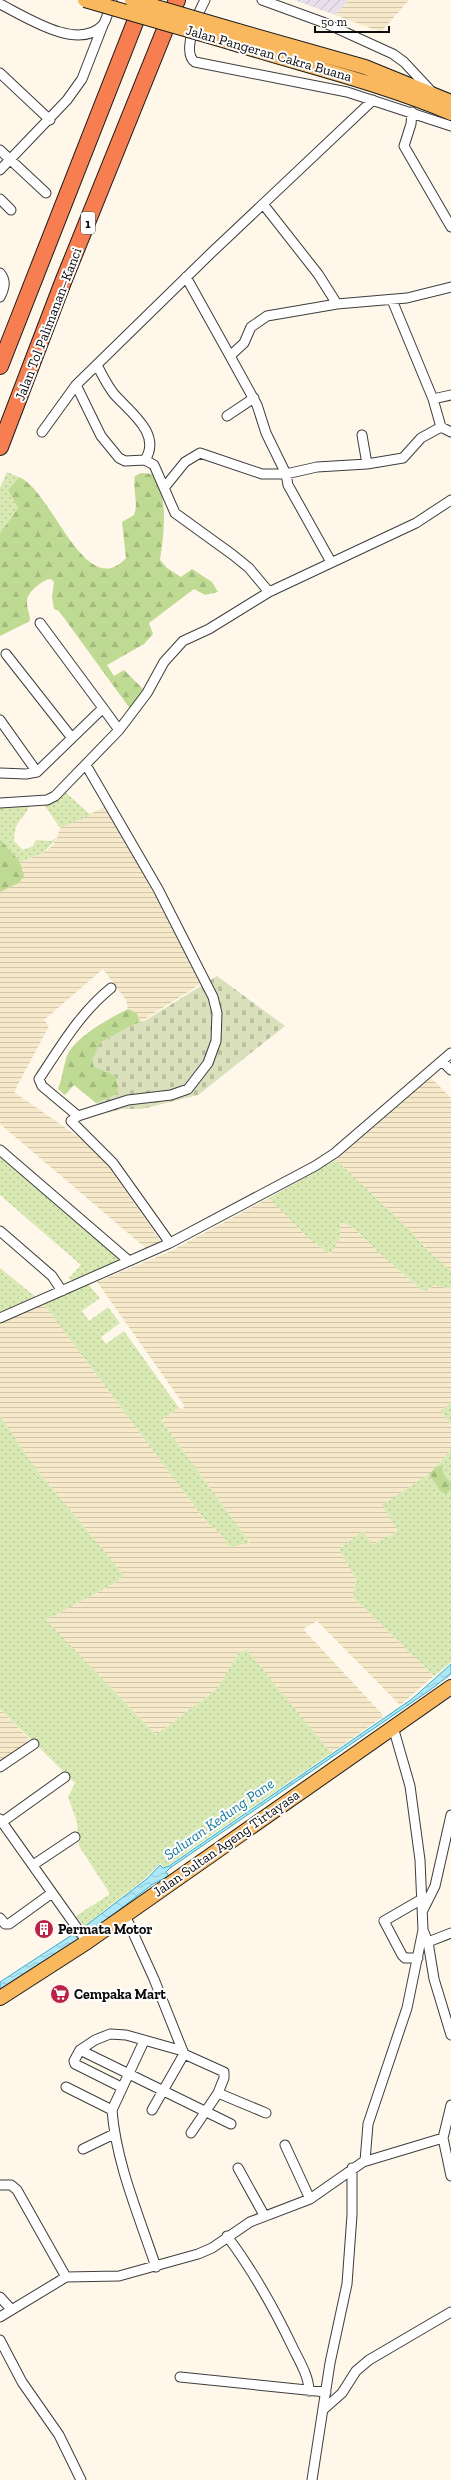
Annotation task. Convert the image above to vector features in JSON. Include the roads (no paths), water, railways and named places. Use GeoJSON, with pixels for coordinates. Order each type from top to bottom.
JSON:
{"type":"FeatureCollection","features":[{"type":"Feature","properties":{"kind":"highway","name":"Jalan Tol Palimanan–Kanci"},"geometry":{"type":"LineString","coordinates":[[0,366],[144,0]]}},
{"type":"Feature","properties":{"kind":"highway","name":"Jalan Tol Palimanan–Kanci"},"geometry":{"type":"LineString","coordinates":[[0,447],[64,282],[177,0]]}},
{"type":"Feature","properties":{"kind":"main road","name":"Jalan Pangeran Cakra Buana"},"geometry":{"type":"LineString","coordinates":[[85,0],[365,68],[451,102]]}},
{"type":"Feature","properties":{"kind":"main road","name":"Jalan Pangeran Cakra Buana"},"geometry":{"type":"LineString","coordinates":[[132,0],[235,37],[302,65],[357,78],[451,113]]}},
{"type":"Feature","properties":{"kind":"main road","name":"Jalan Sultan Ageng Tirtayasa"},"geometry":{"type":"LineString","coordinates":[[0,1998],[85,1940],[125,1915],[393,1727],[450,1692]]}},
{"type":"Feature","properties":{"kind":"street"},"geometry":{"type":"LineString","coordinates":[[0,170],[50,120],[82,79],[112,0]]}},
{"type":"Feature","properties":{"kind":"street"},"geometry":{"type":"LineString","coordinates":[[205,0],[189,45],[189,54],[196,62],[347,92],[451,126]]}},
{"type":"Feature","properties":{"kind":"street"},"geometry":{"type":"LineString","coordinates":[[262,0],[325,23],[393,54],[404,62],[434,94]]}},
{"type":"Feature","properties":{"kind":"street"},"geometry":{"type":"LineString","coordinates":[[0,4],[66,35],[89,34],[103,25]]}},
{"type":"Feature","properties":{"kind":"street"},"geometry":{"type":"LineString","coordinates":[[0,73],[50,120]]}},
{"type":"Feature","properties":{"kind":"street"},"geometry":{"type":"LineString","coordinates":[[42,432],[76,385],[186,277],[373,100]]}},
{"type":"Feature","properties":{"kind":"street"},"geometry":{"type":"LineString","coordinates":[[412,112],[411,124],[404,146],[451,227]]}},
{"type":"Feature","properties":{"kind":"street"},"geometry":{"type":"LineString","coordinates":[[0,150],[46,193]]}},
{"type":"Feature","properties":{"kind":"street"},"geometry":{"type":"LineString","coordinates":[[0,199],[11,210]]}},
{"type":"Feature","properties":{"kind":"street"},"geometry":{"type":"LineString","coordinates":[[263,204],[318,274],[337,304]]}},
{"type":"Feature","properties":{"kind":"street"},"geometry":{"type":"LineString","coordinates":[[0,297],[4,288],[1,274]]}},
{"type":"Feature","properties":{"kind":"street"},"geometry":{"type":"LineString","coordinates":[[186,277],[254,398],[266,433],[286,474],[288,485],[331,562]]}},
{"type":"Feature","properties":{"kind":"street"},"geometry":{"type":"LineString","coordinates":[[230,356],[244,343],[251,327],[258,320],[267,316],[337,304],[407,298],[451,286]]}},
{"type":"Feature","properties":{"kind":"street"},"geometry":{"type":"LineString","coordinates":[[392,300],[434,399],[441,428]]}},
{"type":"Feature","properties":{"kind":"street"},"geometry":{"type":"LineString","coordinates":[[96,365],[108,386],[138,419],[147,432],[151,442],[150,452],[145,460]]}},
{"type":"Feature","properties":{"kind":"street"},"geometry":{"type":"LineString","coordinates":[[76,385],[85,398],[101,436],[119,458],[125,461],[145,460],[156,468],[175,513],[249,568],[269,592]]}},
{"type":"Feature","properties":{"kind":"street"},"geometry":{"type":"LineString","coordinates":[[434,399],[451,395]]}},
{"type":"Feature","properties":{"kind":"street"},"geometry":{"type":"LineString","coordinates":[[227,416],[254,398]]}},
{"type":"Feature","properties":{"kind":"street"},"geometry":{"type":"LineString","coordinates":[[164,488],[185,462],[200,453],[241,466],[252,472],[286,474],[317,467],[366,464],[403,458],[421,438],[441,428],[451,432]]}},
{"type":"Feature","properties":{"kind":"street"},"geometry":{"type":"LineString","coordinates":[[362,435],[366,464]]}},
{"type":"Feature","properties":{"kind":"street"},"geometry":{"type":"LineString","coordinates":[[0,803],[50,799],[86,765],[119,730],[147,693],[164,662],[183,641],[210,629],[269,592],[416,523],[451,500]]}},
{"type":"Feature","properties":{"kind":"street"},"geometry":{"type":"LineString","coordinates":[[40,623],[119,730]]}},
{"type":"Feature","properties":{"kind":"street"},"geometry":{"type":"LineString","coordinates":[[6,654],[72,738]]}},
{"type":"Feature","properties":{"kind":"street"},"geometry":{"type":"LineString","coordinates":[[0,773],[32,774],[36,772],[103,708]]}},
{"type":"Feature","properties":{"kind":"street"},"geometry":{"type":"LineString","coordinates":[[0,720],[36,772]]}},
{"type":"Feature","properties":{"kind":"street"},"geometry":{"type":"LineString","coordinates":[[86,765],[158,889],[213,997],[217,1013],[217,1029],[212,1055],[188,1089],[181,1093],[128,1100],[72,1119],[72,1122],[113,1163],[170,1243]]}},
{"type":"Feature","properties":{"kind":"street"},"geometry":{"type":"LineString","coordinates":[[78,1116],[42,1086],[39,1079],[74,1024],[92,1004],[111,988]]}},
{"type":"Feature","properties":{"kind":"street"},"geometry":{"type":"LineString","coordinates":[[0,1318],[170,1243],[296,1177],[335,1153],[451,1053]]}},
{"type":"Feature","properties":{"kind":"street"},"geometry":{"type":"LineString","coordinates":[[442,1061],[451,1070]]}},
{"type":"Feature","properties":{"kind":"street"},"geometry":{"type":"LineString","coordinates":[[0,1150],[129,1261]]}},
{"type":"Feature","properties":{"kind":"street"},"geometry":{"type":"LineString","coordinates":[[0,1231],[52,1276],[62,1291]]}},
{"type":"Feature","properties":{"kind":"street"},"geometry":{"type":"LineString","coordinates":[[312,2480],[326,2393],[347,2284],[352,2215],[359,2164],[368,2124],[407,2008],[423,1930],[420,1860],[410,1786],[393,1727]]}},
{"type":"Feature","properties":{"kind":"street"},"geometry":{"type":"LineString","coordinates":[[0,1767],[34,1744]]}},
{"type":"Feature","properties":{"kind":"street"},"geometry":{"type":"LineString","coordinates":[[65,1777],[1,1822],[85,1940]]}},
{"type":"Feature","properties":{"kind":"street"},"geometry":{"type":"LineString","coordinates":[[422,1911],[435,1886],[451,1815]]}},
{"type":"Feature","properties":{"kind":"street"},"geometry":{"type":"LineString","coordinates":[[33,1865],[75,1837]]}},
{"type":"Feature","properties":{"kind":"street"},"geometry":{"type":"LineString","coordinates":[[0,1918],[5,1924],[9,1924],[52,1893]]}},
{"type":"Feature","properties":{"kind":"street"},"geometry":{"type":"LineString","coordinates":[[418,1958],[405,1958],[402,1955],[384,1921],[422,1899]]}},
{"type":"Feature","properties":{"kind":"street"},"geometry":{"type":"LineString","coordinates":[[125,1915],[184,2052]]}},
{"type":"Feature","properties":{"kind":"street"},"geometry":{"type":"LineString","coordinates":[[423,1930],[428,1942],[434,1980],[448,2019],[451,2035]]}},
{"type":"Feature","properties":{"kind":"street"},"geometry":{"type":"LineString","coordinates":[[428,1942],[451,1932]]}},
{"type":"Feature","properties":{"kind":"street"},"geometry":{"type":"LineString","coordinates":[[121,2087],[75,2064],[74,2061],[80,2050],[95,2040],[110,2034],[126,2035],[184,2052],[224,2072],[224,2078],[218,2093],[191,2133]]}},
{"type":"Feature","properties":{"kind":"street"},"geometry":{"type":"LineString","coordinates":[[144,2041],[130,2072],[121,2087],[112,2110],[114,2134],[156,2267]]}},
{"type":"Feature","properties":{"kind":"street"},"geometry":{"type":"LineString","coordinates":[[80,2050],[130,2072],[231,2124]]}},
{"type":"Feature","properties":{"kind":"street"},"geometry":{"type":"LineString","coordinates":[[152,2110],[184,2052]]}},
{"type":"Feature","properties":{"kind":"street"},"geometry":{"type":"LineString","coordinates":[[66,2087],[112,2110]]}},
{"type":"Feature","properties":{"kind":"street"},"geometry":{"type":"LineString","coordinates":[[218,2093],[266,2114]]}},
{"type":"Feature","properties":{"kind":"street"},"geometry":{"type":"LineString","coordinates":[[451,2105],[442,2138],[451,2176]]}},
{"type":"Feature","properties":{"kind":"street"},"geometry":{"type":"LineString","coordinates":[[84,2149],[114,2134]]}},
{"type":"Feature","properties":{"kind":"street"},"geometry":{"type":"LineString","coordinates":[[0,2317],[66,2277],[119,2276],[156,2267],[198,2254],[264,2215],[310,2199],[332,2185],[359,2164],[406,2151],[442,2138]]}},
{"type":"Feature","properties":{"kind":"street"},"geometry":{"type":"LineString","coordinates":[[286,2145],[310,2199]]}},
{"type":"Feature","properties":{"kind":"street"},"geometry":{"type":"LineString","coordinates":[[238,2168],[264,2215]]}},
{"type":"Feature","properties":{"kind":"street"},"geometry":{"type":"LineString","coordinates":[[0,2185],[11,2185],[17,2190],[66,2277]]}},
{"type":"Feature","properties":{"kind":"street"},"geometry":{"type":"LineString","coordinates":[[227,2236],[258,2280],[280,2319],[302,2367],[309,2391]]}},
{"type":"Feature","properties":{"kind":"street"},"geometry":{"type":"LineString","coordinates":[[0,2297],[11,2309]]}},
{"type":"Feature","properties":{"kind":"street"},"geometry":{"type":"LineString","coordinates":[[324,2407],[342,2393],[356,2371],[369,2360],[451,2312]]}},
{"type":"Feature","properties":{"kind":"street"},"geometry":{"type":"LineString","coordinates":[[0,2340],[22,2382],[59,2435],[81,2480]]}},
{"type":"Feature","properties":{"kind":"street"},"geometry":{"type":"LineString","coordinates":[[180,2377],[326,2393]]}},
{"type":"Feature","properties":{"kind":"water"},"geometry":{"type":"Polygon","coordinates":[[[451,1664],[451,1674],[430,1690],[170,1868],[166,1872],[169,1876],[153,1884],[89,1933],[0,1991],[0,1982],[84,1927],[148,1878],[160,1865],[163,1868],[169,1866],[412,1699],[451,1664]]]}},
{"type":"Feature","properties":{"kind":"place","name":"Permata Motor"},"geometry":{"type":"Point","coordinates":[44,1929]}},
{"type":"Feature","properties":{"kind":"place","name":"Cempaka Mart"},"geometry":{"type":"Point","coordinates":[60,1994]}},
{"type":"Feature","properties":{"kind":"water label","name":"Saluran Kedung Pane"},"geometry":{"type":"Point","coordinates":[219,1819]}}]}
